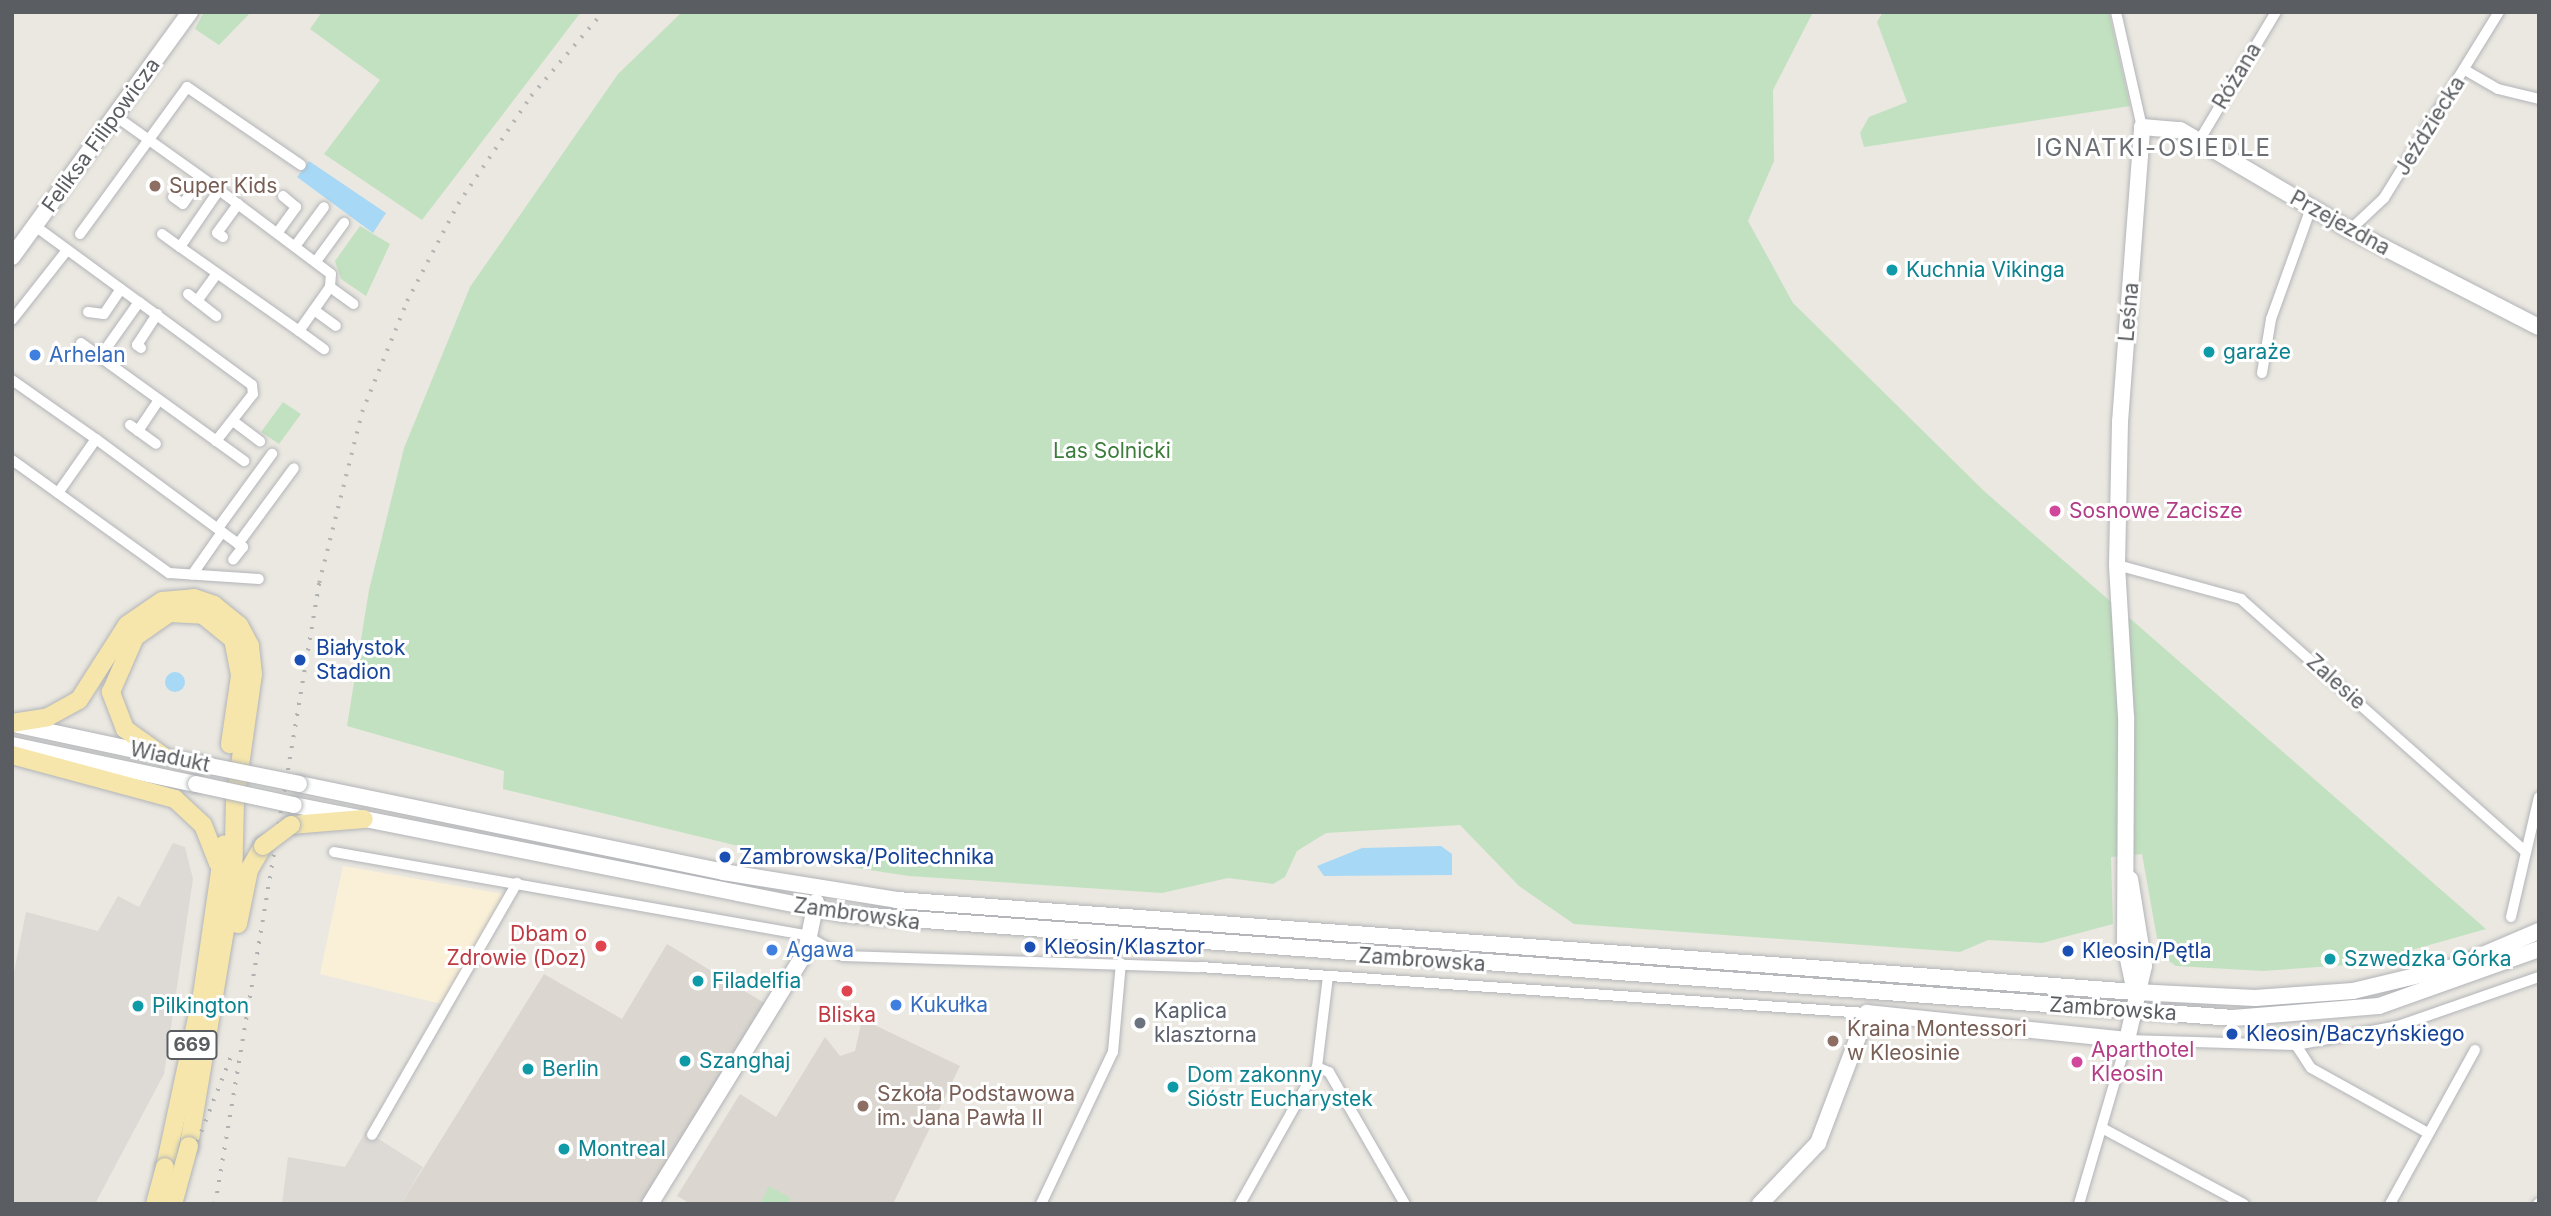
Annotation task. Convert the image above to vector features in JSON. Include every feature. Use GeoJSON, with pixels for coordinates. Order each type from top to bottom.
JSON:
{"type":"FeatureCollection","features":[{"type":"Feature","properties":{"kind":"main road","name":"Feliksa Filipowicza"},"geometry":{"type":"LineString","coordinates":[[12,257],[190,12]]}},
{"type":"Feature","properties":{"kind":"main road","name":"Przejezdna"},"geometry":{"type":"LineString","coordinates":[[2142,127],[2168,126],[2199,141],[2350,230],[2539,327]]}},
{"type":"Feature","properties":{"kind":"main road","name":"Leśna"},"geometry":{"type":"LineString","coordinates":[[2135,992],[2125,957],[2128,870],[2117,565],[2120,414],[2142,127]]}},
{"type":"Feature","properties":{"kind":"main road"},"geometry":{"type":"LineString","coordinates":[[15,724],[79,700],[127,625],[162,601],[194,598],[214,605],[239,625],[250,646],[253,674],[235,801],[233,882],[189,1146]]}},
{"type":"Feature","properties":{"kind":"main road"},"geometry":{"type":"LineString","coordinates":[[163,756],[117,718],[112,682],[145,625],[169,613],[192,612],[223,626],[240,664],[220,885]]}},
{"type":"Feature","properties":{"kind":"main road","name":"Wiadukt"},"geometry":{"type":"LineString","coordinates":[[15,724],[329,790]]}},
{"type":"Feature","properties":{"kind":"main road","name":"Wiadukt"},"geometry":{"type":"LineString","coordinates":[[12,745],[328,811]]}},
{"type":"Feature","properties":{"kind":"main road"},"geometry":{"type":"LineString","coordinates":[[12,755],[174,799],[209,835],[220,885]]}},
{"type":"Feature","properties":{"kind":"main road","name":"Zambrowska"},"geometry":{"type":"LineString","coordinates":[[329,790],[817,889],[1068,917],[2135,992],[2320,996],[2423,976],[2502,948],[2539,931]]}},
{"type":"Feature","properties":{"kind":"main road","name":"Zambrowska"},"geometry":{"type":"LineString","coordinates":[[328,811],[816,910],[991,930],[2245,1018],[2344,1012],[2441,988],[2539,949]]}},
{"type":"Feature","properties":{"kind":"main road"},"geometry":{"type":"LineString","coordinates":[[173,1204],[217,1044],[247,877],[263,846],[291,825],[364,819]]}},
{"type":"Feature","properties":{"kind":"main road","name":"669"},"geometry":{"type":"LineString","coordinates":[[155,1204],[165,1167],[220,885]]}},
{"type":"Feature","properties":{"kind":"main road"},"geometry":{"type":"LineString","coordinates":[[650,1204],[811,940],[817,889]]}},
{"type":"Feature","properties":{"kind":"main road"},"geometry":{"type":"LineString","coordinates":[[2127,1040],[2135,992]]}},
{"type":"Feature","properties":{"kind":"main road"},"geometry":{"type":"LineString","coordinates":[[1760,1204],[1818,1143],[1867,1013]]}},
{"type":"Feature","properties":{"kind":"main road","name":"Zambrowska"},"geometry":{"type":"LineString","coordinates":[[1867,1013],[2127,1040]]}},
{"type":"Feature","properties":{"kind":"street","name":"Leśna"},"geometry":{"type":"LineString","coordinates":[[2116,12],[2142,127]]}},
{"type":"Feature","properties":{"kind":"street","name":"Różana"},"geometry":{"type":"LineString","coordinates":[[2199,141],[2276,12]]}},
{"type":"Feature","properties":{"kind":"street","name":"Jeździecka"},"geometry":{"type":"LineString","coordinates":[[2350,230],[2385,198],[2499,12]]}},
{"type":"Feature","properties":{"kind":"street"},"geometry":{"type":"LineString","coordinates":[[2465,70],[2498,89],[2539,99]]}},
{"type":"Feature","properties":{"kind":"street"},"geometry":{"type":"LineString","coordinates":[[80,234],[148,139],[194,86],[301,165]]}},
{"type":"Feature","properties":{"kind":"street"},"geometry":{"type":"LineString","coordinates":[[114,115],[317,260],[331,274],[330,287],[299,331]]}},
{"type":"Feature","properties":{"kind":"street"},"geometry":{"type":"LineString","coordinates":[[173,197],[183,204],[201,178]]}},
{"type":"Feature","properties":{"kind":"street"},"geometry":{"type":"LineString","coordinates":[[180,247],[219,190]]}},
{"type":"Feature","properties":{"kind":"street"},"geometry":{"type":"LineString","coordinates":[[278,232],[296,207],[283,196]]}},
{"type":"Feature","properties":{"kind":"street"},"geometry":{"type":"LineString","coordinates":[[223,237],[217,233],[239,204]]}},
{"type":"Feature","properties":{"kind":"street"},"geometry":{"type":"LineString","coordinates":[[296,245],[324,207]]}},
{"type":"Feature","properties":{"kind":"street"},"geometry":{"type":"LineString","coordinates":[[2262,373],[2271,319],[2311,208]]}},
{"type":"Feature","properties":{"kind":"street"},"geometry":{"type":"LineString","coordinates":[[317,260],[344,223]]}},
{"type":"Feature","properties":{"kind":"street"},"geometry":{"type":"LineString","coordinates":[[35,226],[252,385],[253,394],[216,441]]}},
{"type":"Feature","properties":{"kind":"street"},"geometry":{"type":"LineString","coordinates":[[162,234],[324,349]]}},
{"type":"Feature","properties":{"kind":"street"},"geometry":{"type":"LineString","coordinates":[[12,320],[67,250]]}},
{"type":"Feature","properties":{"kind":"street"},"geometry":{"type":"LineString","coordinates":[[216,316],[193,297],[217,273]]}},
{"type":"Feature","properties":{"kind":"street"},"geometry":{"type":"LineString","coordinates":[[330,287],[353,304]]}},
{"type":"Feature","properties":{"kind":"street"},"geometry":{"type":"LineString","coordinates":[[88,312],[104,314],[121,289]]}},
{"type":"Feature","properties":{"kind":"street"},"geometry":{"type":"LineString","coordinates":[[100,357],[139,302]]}},
{"type":"Feature","properties":{"kind":"street"},"geometry":{"type":"LineString","coordinates":[[314,310],[336,326]]}},
{"type":"Feature","properties":{"kind":"street"},"geometry":{"type":"LineString","coordinates":[[141,348],[137,345],[157,314]]}},
{"type":"Feature","properties":{"kind":"street"},"geometry":{"type":"LineString","coordinates":[[81,343],[244,461]]}},
{"type":"Feature","properties":{"kind":"street"},"geometry":{"type":"LineString","coordinates":[[12,380],[243,547],[233,560]]}},
{"type":"Feature","properties":{"kind":"street"},"geometry":{"type":"LineString","coordinates":[[156,444],[134,428],[159,400]]}},
{"type":"Feature","properties":{"kind":"street"},"geometry":{"type":"LineString","coordinates":[[233,421],[260,441]]}},
{"type":"Feature","properties":{"kind":"street"},"geometry":{"type":"LineString","coordinates":[[58,493],[96,439]]}},
{"type":"Feature","properties":{"kind":"street"},"geometry":{"type":"LineString","coordinates":[[192,575],[272,454]]}},
{"type":"Feature","properties":{"kind":"street"},"geometry":{"type":"LineString","coordinates":[[12,460],[165,570],[192,575],[259,579]]}},
{"type":"Feature","properties":{"kind":"street"},"geometry":{"type":"LineString","coordinates":[[238,544],[294,468]]}},
{"type":"Feature","properties":{"kind":"street","name":"Zalesie"},"geometry":{"type":"LineString","coordinates":[[2117,565],[2241,599],[2526,852]]}},
{"type":"Feature","properties":{"kind":"street"},"geometry":{"type":"LineString","coordinates":[[2511,917],[2539,797]]}},
{"type":"Feature","properties":{"kind":"street","name":"Zambrowska"},"geometry":{"type":"LineString","coordinates":[[334,852],[517,883],[811,940],[843,956],[878,959],[1121,963],[1867,1013]]}},
{"type":"Feature","properties":{"kind":"street"},"geometry":{"type":"LineString","coordinates":[[372,1135],[517,883]]}},
{"type":"Feature","properties":{"kind":"street"},"geometry":{"type":"LineString","coordinates":[[1041,1204],[1113,1052],[1121,963]]}},
{"type":"Feature","properties":{"kind":"street"},"geometry":{"type":"LineString","coordinates":[[1240,1204],[1317,1067],[1328,976]]}},
{"type":"Feature","properties":{"kind":"street","name":"Zambrowska"},"geometry":{"type":"LineString","coordinates":[[2127,1040],[2296,1045],[2398,1026],[2539,977]]}},
{"type":"Feature","properties":{"kind":"street"},"geometry":{"type":"LineString","coordinates":[[2079,1204],[2127,1040]]}},
{"type":"Feature","properties":{"kind":"street"},"geometry":{"type":"LineString","coordinates":[[2296,1045],[2311,1068],[2426,1132]]}},
{"type":"Feature","properties":{"kind":"street"},"geometry":{"type":"LineString","coordinates":[[2390,1204],[2426,1132],[2475,1051]]}},
{"type":"Feature","properties":{"kind":"street"},"geometry":{"type":"LineString","coordinates":[[1317,1067],[1329,1072],[1405,1204]]}},
{"type":"Feature","properties":{"kind":"street"},"geometry":{"type":"LineString","coordinates":[[2102,1128],[2232,1201],[2244,1204]]}},
{"type":"Feature","properties":{"kind":"shaded area"},"geometry":{"type":"Polygon","coordinates":[[[173,843],[185,847],[193,879],[164,1074],[95,1204],[12,1204],[12,982],[26,912],[98,931],[118,896],[139,907],[173,843]]]}},
{"type":"Feature","properties":{"kind":"shaded area"},"geometry":{"type":"Polygon","coordinates":[[[343,866],[504,894],[445,1005],[320,974],[343,866]]]}},
{"type":"Feature","properties":{"kind":"shaded area"},"geometry":{"type":"Polygon","coordinates":[[[667,944],[766,1004],[641,1204],[401,1204],[544,974],[622,1019],[667,944]]]}},
{"type":"Feature","properties":{"kind":"shaded area","name":"Szkoła Podstawowa im. Jana Pawła II"},"geometry":{"type":"Polygon","coordinates":[[[862,1019],[960,1066],[893,1204],[691,1204],[677,1196],[740,1094],[776,1117],[825,1037],[840,1056],[855,1051],[862,1019]]]}},
{"type":"Feature","properties":{"kind":"shaded area"},"geometry":{"type":"Polygon","coordinates":[[[366,1131],[423,1167],[401,1204],[282,1204],[288,1157],[345,1167],[366,1131]]]}},
{"type":"Feature","properties":{"kind":"green space"},"geometry":{"type":"Polygon","coordinates":[[[204,12],[251,12],[219,45],[195,29],[204,12]]]}},
{"type":"Feature","properties":{"kind":"green space"},"geometry":{"type":"Polygon","coordinates":[[[322,12],[581,12],[422,220],[324,154],[380,80],[310,29],[322,12]]]}},
{"type":"Feature","properties":{"kind":"green space","name":"Las Solnicki"},"geometry":{"type":"Polygon","coordinates":[[[682,12],[1813,12],[1773,90],[1774,161],[1748,221],[1793,303],[1984,491],[2486,929],[2362,964],[2263,971],[2176,966],[2160,955],[2142,854],[2111,857],[2113,924],[2042,943],[1988,940],[1960,952],[1574,924],[1519,886],[1460,825],[1326,833],[1297,851],[1285,877],[1273,884],[1228,878],[1162,893],[909,876],[784,857],[503,789],[504,771],[347,726],[369,590],[404,448],[470,287],[618,74],[682,12]]]}},
{"type":"Feature","properties":{"kind":"green space"},"geometry":{"type":"Polygon","coordinates":[[[1883,12],[2109,12],[2130,106],[1864,147],[1860,133],[1869,117],[1907,102],[1877,22],[1883,12]]]}},
{"type":"Feature","properties":{"kind":"green space"},"geometry":{"type":"Polygon","coordinates":[[[360,226],[390,244],[366,296],[341,279],[335,261],[360,226]]]}},
{"type":"Feature","properties":{"kind":"green space"},"geometry":{"type":"Polygon","coordinates":[[[283,402],[301,414],[279,444],[261,432],[283,402]]]}},
{"type":"Feature","properties":{"kind":"green space"},"geometry":{"type":"Polygon","coordinates":[[[769,1186],[791,1198],[788,1204],[760,1204],[769,1186]]]}},
{"type":"Feature","properties":{"kind":"water"},"geometry":{"type":"Polygon","coordinates":[[[309,161],[386,213],[373,233],[297,177],[309,161]]]}},
{"type":"Feature","properties":{"kind":"water"},"geometry":{"type":"Polygon","coordinates":[[[175,672],[182,675],[185,682],[182,689],[175,692],[168,689],[165,682],[168,675],[175,672]]]}},
{"type":"Feature","properties":{"kind":"water"},"geometry":{"type":"Polygon","coordinates":[[[1441,846],[1452,854],[1452,875],[1324,876],[1317,866],[1362,848],[1441,846]]]}},
{"type":"Feature","properties":{"kind":"railway"},"geometry":{"type":"LineString","coordinates":[[215,1204],[319,583],[362,412],[407,301],[458,204],[531,96],[603,12]]}},
{"type":"Feature","properties":{"kind":"railway"},"geometry":{"type":"LineString","coordinates":[[149,1204],[197,1142],[231,1056]]}},
{"type":"Feature","properties":{"kind":"place","name":"Super Kids"},"geometry":{"type":"Point","coordinates":[155,186]}},
{"type":"Feature","properties":{"kind":"place","name":"Kuchnia Vikinga"},"geometry":{"type":"Point","coordinates":[1892,270]}},
{"type":"Feature","properties":{"kind":"place","name":"garaże"},"geometry":{"type":"Point","coordinates":[2209,352]}},
{"type":"Feature","properties":{"kind":"place","name":"Arhelan"},"geometry":{"type":"Point","coordinates":[35,355]}},
{"type":"Feature","properties":{"kind":"place","name":"Sosnowe Zacisze"},"geometry":{"type":"Point","coordinates":[2055,511]}},
{"type":"Feature","properties":{"kind":"place","name":"Białystok Stadion"},"geometry":{"type":"Point","coordinates":[300,660]}},
{"type":"Feature","properties":{"kind":"place","name":"Zambrowska/Politechnika"},"geometry":{"type":"Point","coordinates":[725,857]}},
{"type":"Feature","properties":{"kind":"place","name":"Dbam o Zdrowie (Doz)"},"geometry":{"type":"Point","coordinates":[601,946]}},
{"type":"Feature","properties":{"kind":"place","name":"Kleosin/Klasztor"},"geometry":{"type":"Point","coordinates":[1030,947]}},
{"type":"Feature","properties":{"kind":"place","name":"Agawa"},"geometry":{"type":"Point","coordinates":[772,950]}},
{"type":"Feature","properties":{"kind":"place","name":"Kleosin/Pętla"},"geometry":{"type":"Point","coordinates":[2068,951]}},
{"type":"Feature","properties":{"kind":"place","name":"Szwedzka Górka"},"geometry":{"type":"Point","coordinates":[2330,959]}},
{"type":"Feature","properties":{"kind":"place","name":"Filadelfia"},"geometry":{"type":"Point","coordinates":[698,981]}},
{"type":"Feature","properties":{"kind":"place","name":"Bliska"},"geometry":{"type":"Point","coordinates":[847,991]}},
{"type":"Feature","properties":{"kind":"place","name":"Kukułka"},"geometry":{"type":"Point","coordinates":[896,1005]}},
{"type":"Feature","properties":{"kind":"place","name":"Pilkington"},"geometry":{"type":"Point","coordinates":[138,1006]}},
{"type":"Feature","properties":{"kind":"place","name":"Kaplica klasztorna"},"geometry":{"type":"Point","coordinates":[1140,1023]}},
{"type":"Feature","properties":{"kind":"place","name":"Kleosin/Baczyńskiego"},"geometry":{"type":"Point","coordinates":[2232,1034]}},
{"type":"Feature","properties":{"kind":"place","name":"Kraina Montessori w Kleosinie"},"geometry":{"type":"Point","coordinates":[1833,1041]}},
{"type":"Feature","properties":{"kind":"place","name":"Szanghaj"},"geometry":{"type":"Point","coordinates":[685,1061]}},
{"type":"Feature","properties":{"kind":"place","name":"Aparthotel Kleosin"},"geometry":{"type":"Point","coordinates":[2077,1062]}},
{"type":"Feature","properties":{"kind":"place","name":"Berlin"},"geometry":{"type":"Point","coordinates":[528,1069]}},
{"type":"Feature","properties":{"kind":"place","name":"Dom zakonny Sióstr Eucharystek"},"geometry":{"type":"Point","coordinates":[1173,1087]}},
{"type":"Feature","properties":{"kind":"place","name":"Szkoła Podstawowa im. Jana Pawła II"},"geometry":{"type":"Point","coordinates":[863,1106]}},
{"type":"Feature","properties":{"kind":"place","name":"Montreal"},"geometry":{"type":"Point","coordinates":[564,1149]}},
{"type":"Feature","properties":{"kind":"district","name":"IGNATKI-OSIEDLE"},"geometry":{"type":"Point","coordinates":[2154,148]}}]}
